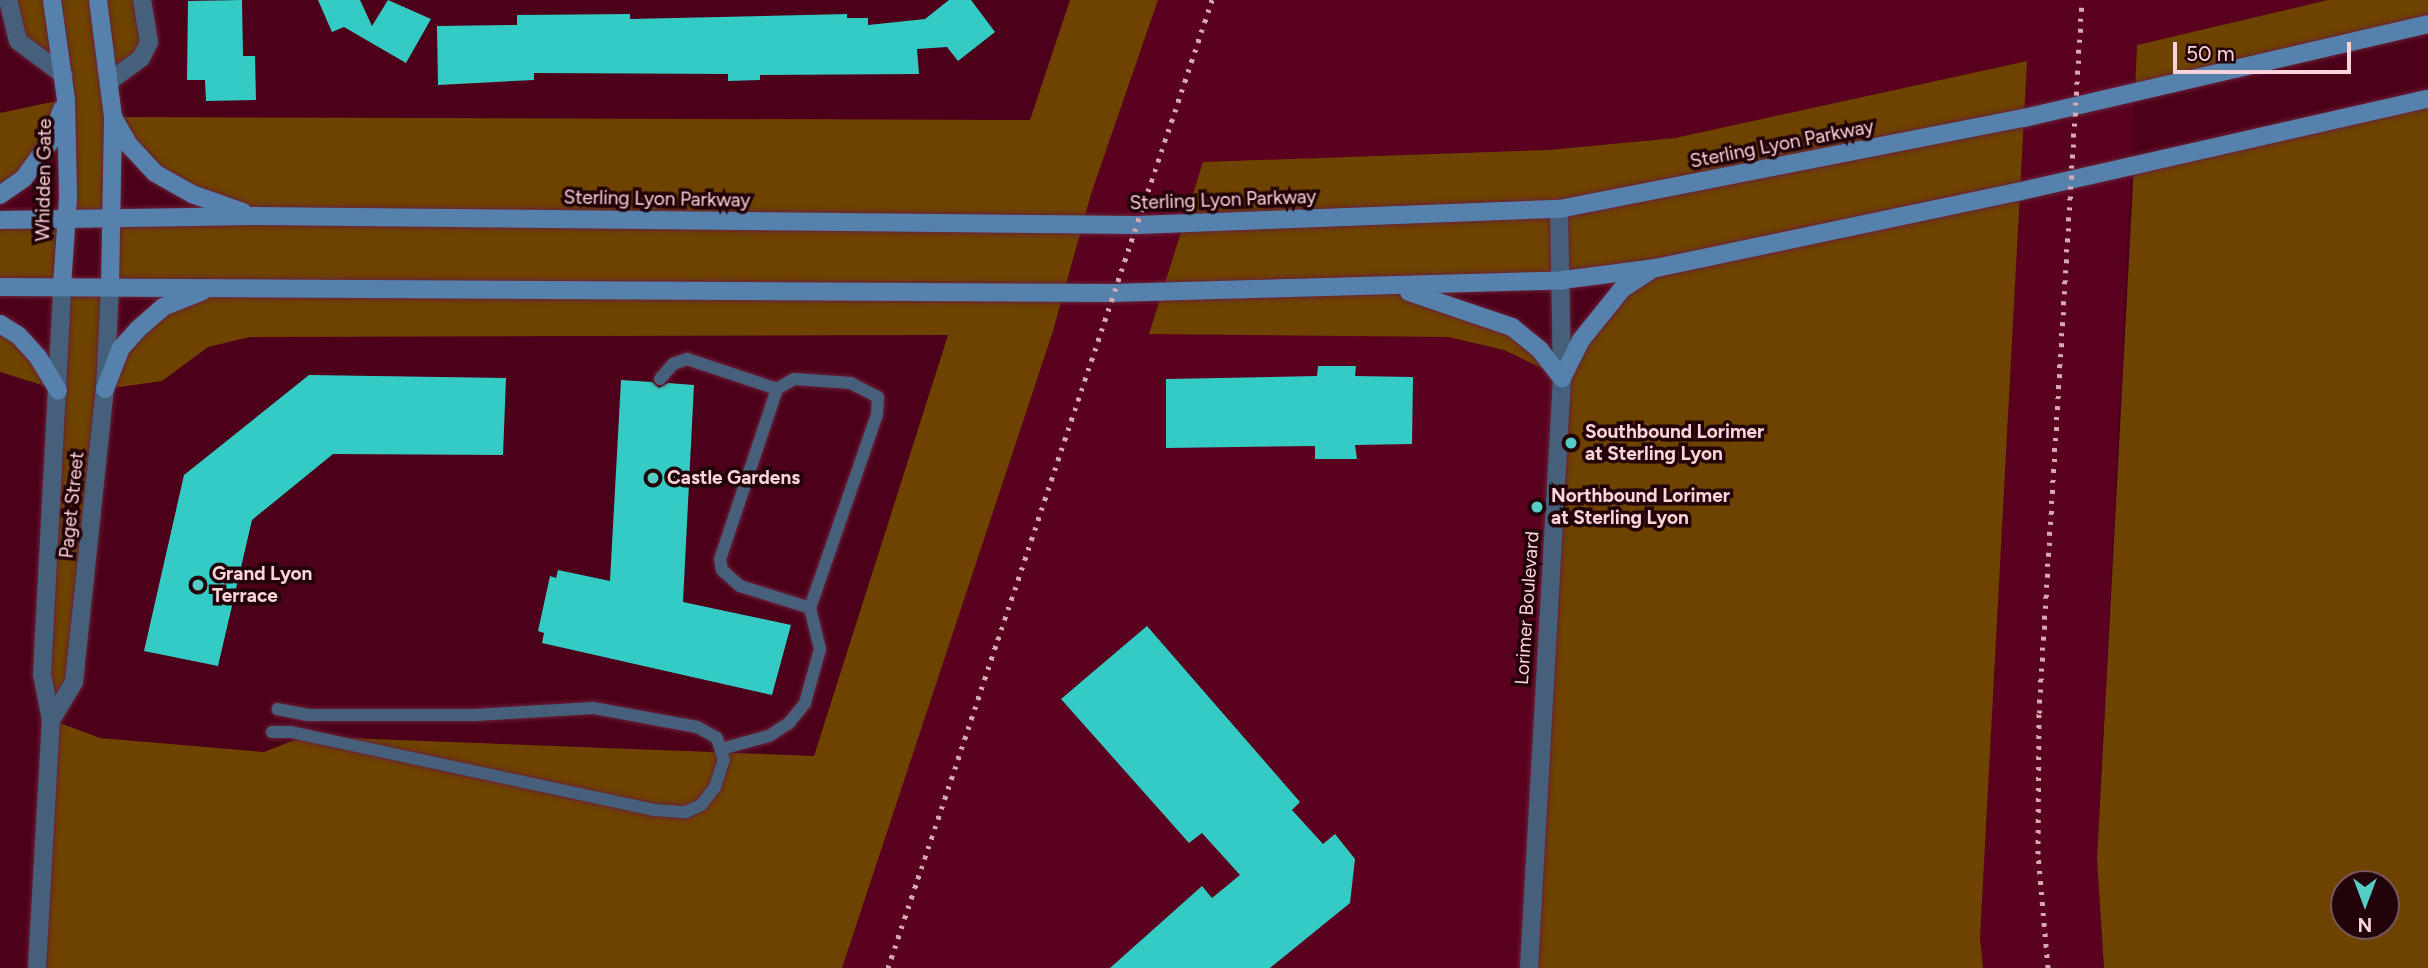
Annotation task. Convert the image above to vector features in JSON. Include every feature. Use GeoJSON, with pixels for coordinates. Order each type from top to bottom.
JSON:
{"type":"FeatureCollection","features":[{"type":"Feature","properties":{"kind":"main road","name":"Whidden Gate"},"geometry":{"type":"LineString","coordinates":[[52,0],[66,99],[66,220],[62,286]]}},
{"type":"Feature","properties":{"kind":"main road"},"geometry":{"type":"LineString","coordinates":[[98,0],[111,80],[113,117],[110,287]]}},
{"type":"Feature","properties":{"kind":"main road","name":"Sterling Lyon Parkway"},"geometry":{"type":"LineString","coordinates":[[0,220],[256,216],[1137,225],[1559,209],[2024,118],[2428,24]]}},
{"type":"Feature","properties":{"kind":"main road"},"geometry":{"type":"LineString","coordinates":[[0,195],[24,178],[50,142],[66,99]]}},
{"type":"Feature","properties":{"kind":"main road"},"geometry":{"type":"LineString","coordinates":[[0,286],[1111,293],[1563,280],[1656,268],[2428,99]]}},
{"type":"Feature","properties":{"kind":"main road"},"geometry":{"type":"LineString","coordinates":[[113,117],[129,145],[155,173],[192,194],[256,216]]}},
{"type":"Feature","properties":{"kind":"main road"},"geometry":{"type":"LineString","coordinates":[[1392,287],[1455,304],[1512,327],[1540,350],[1562,378],[1581,340],[1622,289],[1656,268]]}},
{"type":"Feature","properties":{"kind":"main road"},"geometry":{"type":"LineString","coordinates":[[105,389],[121,348],[138,329],[163,307],[210,288]]}},
{"type":"Feature","properties":{"kind":"main road"},"geometry":{"type":"LineString","coordinates":[[0,324],[38,357],[58,390]]}},
{"type":"Feature","properties":{"kind":"street"},"geometry":{"type":"LineString","coordinates":[[8,0],[18,41],[64,75]]}},
{"type":"Feature","properties":{"kind":"street"},"geometry":{"type":"LineString","coordinates":[[111,80],[141,58],[149,42],[142,0]]}},
{"type":"Feature","properties":{"kind":"street","name":"Lorimer Boulevard"},"geometry":{"type":"LineString","coordinates":[[1528,968],[1562,378],[1563,280],[1559,209]]}},
{"type":"Feature","properties":{"kind":"street","name":"Paget Street"},"geometry":{"type":"LineString","coordinates":[[37,968],[51,720],[41,674],[62,286]]}},
{"type":"Feature","properties":{"kind":"street","name":"Paget Street"},"geometry":{"type":"LineString","coordinates":[[51,720],[74,682],[105,389],[110,287]]}},
{"type":"Feature","properties":{"kind":"lane"},"geometry":{"type":"LineString","coordinates":[[660,379],[673,364],[687,359],[777,389]]}},
{"type":"Feature","properties":{"kind":"lane"},"geometry":{"type":"LineString","coordinates":[[721,750],[769,736],[789,723],[804,703],[820,649],[810,608],[877,415],[878,397],[851,383],[794,379],[777,389],[720,559],[722,570],[740,586],[810,608]]}},
{"type":"Feature","properties":{"kind":"lane"},"geometry":{"type":"LineString","coordinates":[[272,732],[291,732],[654,810],[686,812],[701,805],[715,788],[724,760],[717,738],[697,727],[593,708],[475,715],[308,715],[278,709]]}},
{"type":"Feature","properties":{"kind":"shaded area"},"geometry":{"type":"Polygon","coordinates":[[[8,0],[142,0],[149,42],[111,80],[114,117],[1030,120],[1070,0],[1158,0],[1092,191],[1053,331],[842,968],[37,968],[51,720],[42,674],[58,390],[0,372],[0,324],[57,388],[62,287],[0,287],[0,220],[66,220],[66,102],[50,142],[0,195],[0,113],[66,99],[64,75],[32,55],[8,0]],[[114,119],[111,217],[254,216],[155,173],[114,119]],[[111,217],[66,220],[62,286],[109,287],[111,217]],[[110,287],[105,386],[138,329],[207,289],[110,287]],[[948,335],[250,337],[208,347],[162,381],[105,389],[74,682],[52,720],[100,738],[264,752],[297,739],[347,738],[814,756],[948,335]]]}},
{"type":"Feature","properties":{"kind":"shaded area"},"geometry":{"type":"Polygon","coordinates":[[[1158,0],[2328,0],[2137,45],[2097,859],[2104,968],[1983,968],[1980,938],[2026,61],[1675,138],[1548,150],[1164,292],[1149,334],[1448,337],[1504,350],[1562,378],[1529,968],[842,968],[1053,331],[1092,191],[1158,0]]]}},
{"type":"Feature","properties":{"kind":"shaded area"},"geometry":{"type":"Polygon","coordinates":[[[2328,0],[2428,0],[2428,24],[2135,91],[2137,45],[2328,0]]]}},
{"type":"Feature","properties":{"kind":"shaded area"},"geometry":{"type":"Polygon","coordinates":[[[2027,61],[1980,938],[1983,968],[1529,968],[1562,378],[1504,350],[1448,337],[1149,334],[1203,162],[1548,150],[1675,138],[2027,61]],[[1654,269],[1396,287],[1512,327],[1562,378],[1581,340],[1654,269]]]}},
{"type":"Feature","properties":{"kind":"shaded area"},"geometry":{"type":"Polygon","coordinates":[[[2428,99],[2428,968],[2104,968],[2097,859],[2134,165],[2428,99]]]}},
{"type":"Feature","properties":{"kind":"building"},"geometry":{"type":"Polygon","coordinates":[[[242,0],[243,56],[255,56],[256,100],[206,101],[205,80],[187,80],[188,1],[242,0]]]}},
{"type":"Feature","properties":{"kind":"building"},"geometry":{"type":"Polygon","coordinates":[[[318,0],[360,0],[372,26],[388,0],[431,19],[406,63],[344,27],[332,32],[318,0]]]}},
{"type":"Feature","properties":{"kind":"building"},"geometry":{"type":"Polygon","coordinates":[[[949,0],[971,0],[995,32],[958,61],[947,47],[917,49],[919,74],[760,75],[760,80],[728,81],[728,74],[534,73],[534,80],[438,85],[437,26],[517,25],[517,15],[630,14],[630,19],[847,14],[847,18],[868,18],[868,25],[925,19],[949,0]]]}},
{"type":"Feature","properties":{"kind":"building"},"geometry":{"type":"Polygon","coordinates":[[[1318,366],[1356,366],[1355,376],[1413,377],[1412,444],[1355,445],[1357,459],[1315,459],[1315,446],[1166,448],[1166,379],[1317,376],[1318,366]]]}},
{"type":"Feature","properties":{"kind":"building","name":"Grand Lyon Terrace"},"geometry":{"type":"Polygon","coordinates":[[[309,375],[506,378],[503,455],[333,454],[252,520],[218,666],[144,651],[184,475],[309,375]]]}},
{"type":"Feature","properties":{"kind":"building","name":"Castle Gardens"},"geometry":{"type":"Polygon","coordinates":[[[621,380],[652,382],[659,388],[668,383],[694,385],[683,602],[791,625],[772,695],[542,643],[544,633],[538,631],[550,576],[556,578],[558,570],[610,581],[621,380]]]}},
{"type":"Feature","properties":{"kind":"building"},"geometry":{"type":"Polygon","coordinates":[[[1147,626],[1300,802],[1292,810],[1323,844],[1335,834],[1355,859],[1350,903],[1270,968],[1110,968],[1202,886],[1212,898],[1240,875],[1202,833],[1189,843],[1061,699],[1147,626]]]}},
{"type":"Feature","properties":{"kind":"railway"},"geometry":{"type":"LineString","coordinates":[[888,968],[1212,0]]}},
{"type":"Feature","properties":{"kind":"railway"},"geometry":{"type":"LineString","coordinates":[[2048,968],[2038,854],[2039,713],[2082,0]]}},
{"type":"Feature","properties":{"kind":"place","name":"Southbound Lorimer at Sterling Lyon"},"geometry":{"type":"Point","coordinates":[1571,443]}},
{"type":"Feature","properties":{"kind":"place","name":"Castle Gardens"},"geometry":{"type":"Point","coordinates":[653,478]}},
{"type":"Feature","properties":{"kind":"place","name":"Northbound Lorimer at Sterling Lyon"},"geometry":{"type":"Point","coordinates":[1537,507]}},
{"type":"Feature","properties":{"kind":"place","name":"Grand Lyon Terrace"},"geometry":{"type":"Point","coordinates":[198,585]}}]}
